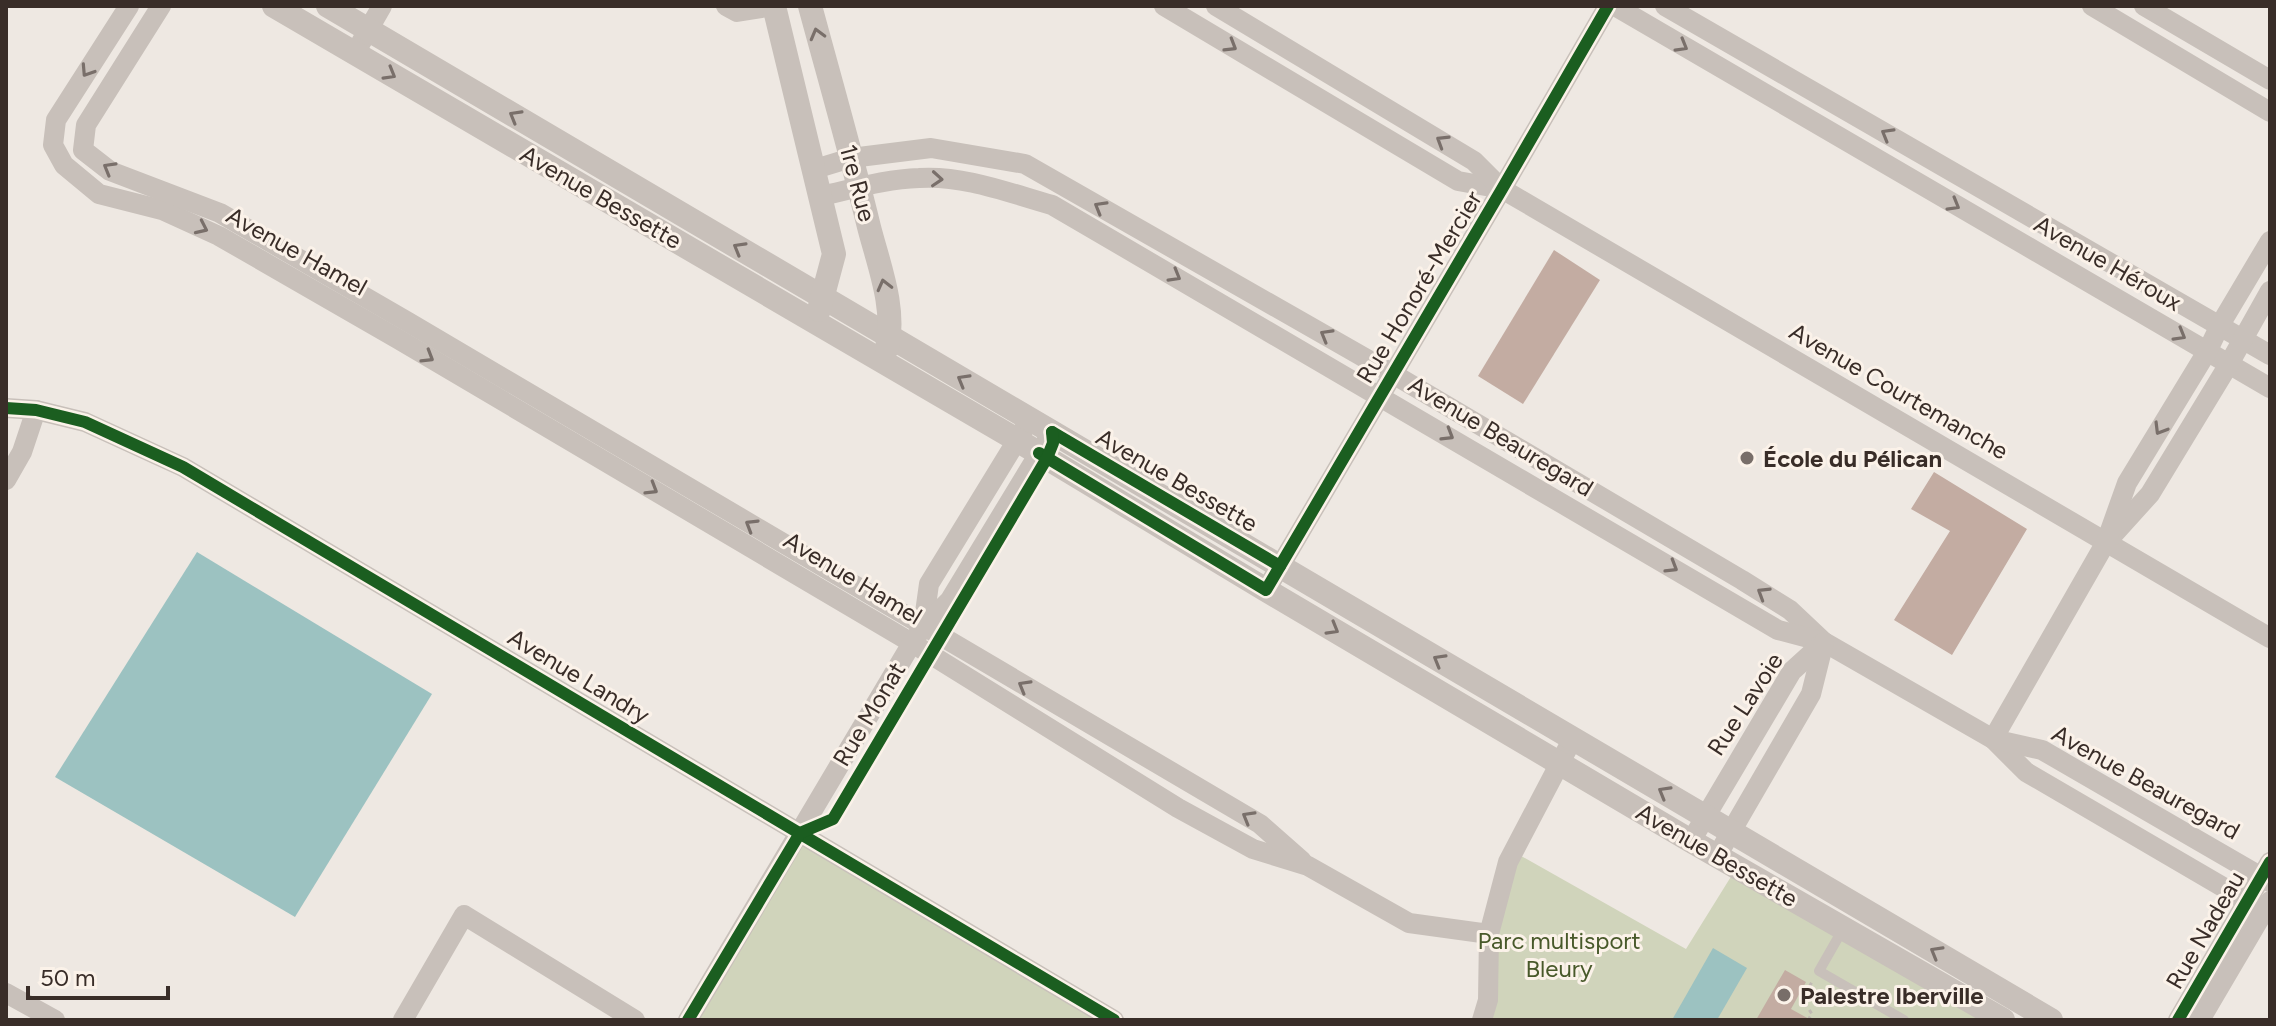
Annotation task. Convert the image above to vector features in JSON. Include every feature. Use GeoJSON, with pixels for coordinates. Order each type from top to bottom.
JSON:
{"type":"FeatureCollection","features":[{"type":"Feature","properties":{"kind":"street"},"geometry":{"type":"LineString","coordinates":[[129,6],[56,120],[53,145],[64,165],[83,150],[86,125],[161,6]]}},
{"type":"Feature","properties":{"kind":"street","name":"Avenue Bessette"},"geometry":{"type":"LineString","coordinates":[[274,6],[883,362],[1024,429],[1052,432],[2051,1020]]}},
{"type":"Feature","properties":{"kind":"street"},"geometry":{"type":"LineString","coordinates":[[355,53],[382,6]]}},
{"type":"Feature","properties":{"kind":"street"},"geometry":{"type":"LineString","coordinates":[[726,6],[737,12],[774,6]]}},
{"type":"Feature","properties":{"kind":"street","name":"1re Rue"},"geometry":{"type":"LineString","coordinates":[[774,6],[834,254],[815,322]]}},
{"type":"Feature","properties":{"kind":"street","name":"1re Rue"},"geometry":{"type":"LineString","coordinates":[[810,6],[889,305],[889,336],[883,362]]}},
{"type":"Feature","properties":{"kind":"street","name":"Avenue Courtemanche"},"geometry":{"type":"LineString","coordinates":[[1164,6],[1458,181],[1502,189]]}},
{"type":"Feature","properties":{"kind":"street","name":"Avenue Courtemanche"},"geometry":{"type":"LineString","coordinates":[[1205,30],[1217,6],[1474,161],[1502,189],[2270,638]]}},
{"type":"Feature","properties":{"kind":"street","name":"Rue Honoré-Mercier"},"geometry":{"type":"LineString","coordinates":[[1266,590],[1608,6]]}},
{"type":"Feature","properties":{"kind":"street","name":"Avenue Héroux"},"geometry":{"type":"LineString","coordinates":[[1615,6],[2270,388]]}},
{"type":"Feature","properties":{"kind":"street","name":"Avenue Héroux"},"geometry":{"type":"LineString","coordinates":[[1665,6],[2270,355]]}},
{"type":"Feature","properties":{"kind":"street"},"geometry":{"type":"LineString","coordinates":[[2092,6],[2270,112]]}},
{"type":"Feature","properties":{"kind":"street"},"geometry":{"type":"LineString","coordinates":[[2144,6],[2270,80]]}},
{"type":"Feature","properties":{"kind":"street"},"geometry":{"type":"LineString","coordinates":[[328,37],[339,9]]}},
{"type":"Feature","properties":{"kind":"street","name":"Avenue Bessette"},"geometry":{"type":"LineString","coordinates":[[339,9],[369,30],[889,336],[1024,429],[1039,453],[1691,841],[2003,1020]]}},
{"type":"Feature","properties":{"kind":"street"},"geometry":{"type":"LineString","coordinates":[[2176,56],[2190,33]]}},
{"type":"Feature","properties":{"kind":"street","name":"Avenue Beauregard"},"geometry":{"type":"LineString","coordinates":[[815,169],[851,158],[931,148],[1025,164],[1393,374],[1754,588],[1790,610],[1824,642],[1993,739],[2026,772],[2260,905]]}},
{"type":"Feature","properties":{"kind":"street","name":"Avenue Hamel"},"geometry":{"type":"LineString","coordinates":[[83,150],[110,171],[220,213],[545,415],[918,635],[1178,808],[1253,849],[1308,866],[1409,923],[1489,934]]}},
{"type":"Feature","properties":{"kind":"street"},"geometry":{"type":"LineString","coordinates":[[570,179],[583,156]]}},
{"type":"Feature","properties":{"kind":"street"},"geometry":{"type":"LineString","coordinates":[[1919,185],[1931,159]]}},
{"type":"Feature","properties":{"kind":"street","name":"Avenue Hamel"},"geometry":{"type":"LineString","coordinates":[[64,165],[99,194],[162,210],[219,236],[545,415]]}},
{"type":"Feature","properties":{"kind":"street","name":"Avenue Beauregard"},"geometry":{"type":"LineString","coordinates":[[821,196],[919,178],[967,181],[1052,205],[1778,630],[1824,642]]}},
{"type":"Feature","properties":{"kind":"street"},"geometry":{"type":"LineString","coordinates":[[1115,241],[1128,223]]}},
{"type":"Feature","properties":{"kind":"street"},"geometry":{"type":"LineString","coordinates":[[1993,739],[2106,542],[2127,483],[2270,241]]}},
{"type":"Feature","properties":{"kind":"street"},"geometry":{"type":"LineString","coordinates":[[2106,542],[2150,494],[2270,291]]}},
{"type":"Feature","properties":{"kind":"street","name":"Avenue Landry"},"geometry":{"type":"LineString","coordinates":[[6,408],[36,410],[85,422],[183,467],[1114,1020]]}},
{"type":"Feature","properties":{"kind":"street"},"geometry":{"type":"LineString","coordinates":[[6,480],[22,452],[36,410]]}},
{"type":"Feature","properties":{"kind":"street","name":"Rue Monat"},"geometry":{"type":"LineString","coordinates":[[918,635],[929,584],[1024,429]]}},
{"type":"Feature","properties":{"kind":"street","name":"Rue Monat"},"geometry":{"type":"LineString","coordinates":[[688,1020],[918,635],[950,600],[1052,432]]}},
{"type":"Feature","properties":{"kind":"street","name":"Rue Lavoie"},"geometry":{"type":"LineString","coordinates":[[1691,841],[1792,671],[1824,642]]}},
{"type":"Feature","properties":{"kind":"street","name":"Rue Lavoie"},"geometry":{"type":"LineString","coordinates":[[1717,856],[1811,694],[1824,642]]}},
{"type":"Feature","properties":{"kind":"street"},"geometry":{"type":"LineString","coordinates":[[1482,1020],[1488,1000],[1489,934],[1508,862],[1573,738]]}},
{"type":"Feature","properties":{"kind":"street","name":"Avenue Beauregard"},"geometry":{"type":"LineString","coordinates":[[1993,739],[2042,750],[2267,874]]}},
{"type":"Feature","properties":{"kind":"street","name":"Rue Nadeau"},"geometry":{"type":"LineString","coordinates":[[2200,1020],[2260,905],[2267,874]]}},
{"type":"Feature","properties":{"kind":"street","name":"Rue Nadeau"},"geometry":{"type":"LineString","coordinates":[[2178,1020],[2260,905]]}},
{"type":"Feature","properties":{"kind":"street"},"geometry":{"type":"LineString","coordinates":[[403,1020],[464,915],[635,1020]]}},
{"type":"Feature","properties":{"kind":"street"},"geometry":{"type":"LineString","coordinates":[[6,993],[55,1020]]}},
{"type":"Feature","properties":{"kind":"lane"},"geometry":{"type":"LineString","coordinates":[[1844,927],[1819,971],[1904,1020]]}},
{"type":"Feature","properties":{"kind":"path"},"geometry":{"type":"LineString","coordinates":[[1808,1020],[1812,1014],[1802,999],[1819,971]]}},
{"type":"Feature","properties":{"kind":"green space"},"geometry":{"type":"Polygon","coordinates":[[[803,831],[1127,1020],[691,1020],[803,831]]]}},
{"type":"Feature","properties":{"kind":"green space","name":"Parc multisport Bleury"},"geometry":{"type":"Polygon","coordinates":[[[1507,848],[1686,949],[1732,875],[1995,1020],[1483,1020],[1507,848]]]}},
{"type":"Feature","properties":{"kind":"water"},"geometry":{"type":"Polygon","coordinates":[[[197,552],[432,694],[295,917],[55,777],[197,552]]]}},
{"type":"Feature","properties":{"kind":"water"},"geometry":{"type":"Polygon","coordinates":[[[1713,948],[1747,968],[1717,1020],[1672,1020],[1713,948]]]}},
{"type":"Feature","properties":{"kind":"building"},"geometry":{"type":"Polygon","coordinates":[[[1554,250],[1600,280],[1523,404],[1478,376],[1554,250]]]}},
{"type":"Feature","properties":{"kind":"building"},"geometry":{"type":"Polygon","coordinates":[[[1934,472],[2027,529],[1952,655],[1894,620],[1950,531],[1911,509],[1934,472]]]}},
{"type":"Feature","properties":{"kind":"building","name":"Palestre Iberville"},"geometry":{"type":"Polygon","coordinates":[[[1785,970],[1806,982],[1791,1009],[1811,1020],[1756,1020],[1785,970]]]}},
{"type":"Feature","properties":{"kind":"cycle path"},"geometry":{"type":"LineString","coordinates":[[1039,453],[1266,590],[1608,6]]}},
{"type":"Feature","properties":{"kind":"cycle path"},"geometry":{"type":"LineString","coordinates":[[6,408],[36,410],[85,422],[183,467],[1114,1020]]}},
{"type":"Feature","properties":{"kind":"cycle path"},"geometry":{"type":"LineString","coordinates":[[1052,432],[1280,566]]}},
{"type":"Feature","properties":{"kind":"cycle path"},"geometry":{"type":"LineString","coordinates":[[688,1020],[800,833],[833,819],[1047,458],[1053,443],[1052,432]]}},
{"type":"Feature","properties":{"kind":"cycle path"},"geometry":{"type":"LineString","coordinates":[[2178,1020],[2270,862]]}},
{"type":"Feature","properties":{"kind":"place","name":"École du Pélican"},"geometry":{"type":"Point","coordinates":[1747,458]}},
{"type":"Feature","properties":{"kind":"place","name":"Palestre Iberville"},"geometry":{"type":"Point","coordinates":[1784,995]}}]}
